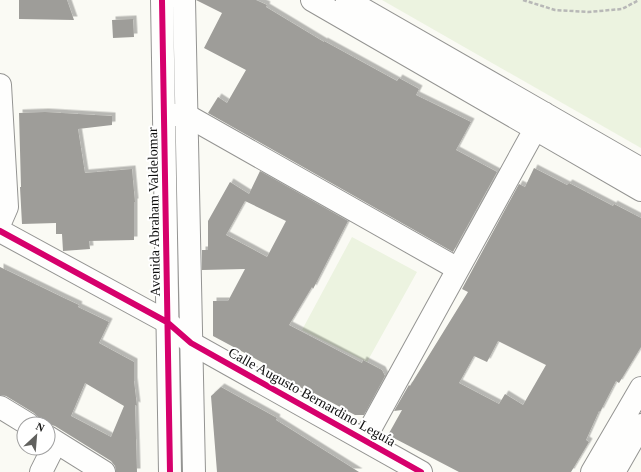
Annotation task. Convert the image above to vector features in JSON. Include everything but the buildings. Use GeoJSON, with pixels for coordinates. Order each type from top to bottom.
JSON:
{"type":"FeatureCollection","features":[{"type":"Feature","properties":{"kind":"street","name":"Avenida Abraham Valdelomar"},"geometry":{"type":"LineString","coordinates":[[162,0],[170,472]]}},
{"type":"Feature","properties":{"kind":"street"},"geometry":{"type":"LineString","coordinates":[[184,0],[194,472]]}},
{"type":"Feature","properties":{"kind":"street"},"geometry":{"type":"LineString","coordinates":[[312,0],[540,121],[641,169]]}},
{"type":"Feature","properties":{"kind":"street"},"geometry":{"type":"LineString","coordinates":[[347,0],[540,121],[641,190]]}},
{"type":"Feature","properties":{"kind":"street"},"geometry":{"type":"LineString","coordinates":[[0,85],[7,207],[0,223]]}},
{"type":"Feature","properties":{"kind":"street"},"geometry":{"type":"LineString","coordinates":[[164,116],[186,115],[458,269]]}},
{"type":"Feature","properties":{"kind":"street"},"geometry":{"type":"LineString","coordinates":[[364,440],[540,121]]}},
{"type":"Feature","properties":{"kind":"street","name":"Calle Augusto Bernardino Leguía"},"geometry":{"type":"LineString","coordinates":[[0,231],[167,322],[191,344],[421,472]]}},
{"type":"Feature","properties":{"kind":"street"},"geometry":{"type":"LineString","coordinates":[[592,472],[640,393]]}},
{"type":"Feature","properties":{"kind":"street"},"geometry":{"type":"LineString","coordinates":[[0,407],[16,417]]}},
{"type":"Feature","properties":{"kind":"street"},"geometry":{"type":"LineString","coordinates":[[614,472],[641,425]]}},
{"type":"Feature","properties":{"kind":"street"},"geometry":{"type":"LineString","coordinates":[[56,442],[104,472]]}},
{"type":"Feature","properties":{"kind":"street"},"geometry":{"type":"LineString","coordinates":[[41,472],[46,456]]}},
{"type":"Feature","properties":{"kind":"path"},"geometry":{"type":"LineString","coordinates":[[523,0],[555,10],[588,12],[622,9],[638,0]]}},
{"type":"Feature","properties":{"kind":"green space"},"geometry":{"type":"Polygon","coordinates":[[[382,0],[641,0],[641,148],[382,0]]]}},
{"type":"Feature","properties":{"kind":"green space"},"geometry":{"type":"Polygon","coordinates":[[[352,237],[417,272],[367,362],[302,330],[352,237]]]}},
{"type":"Feature","properties":{"kind":"cycle path"},"geometry":{"type":"LineString","coordinates":[[162,0],[170,472]]}},
{"type":"Feature","properties":{"kind":"cycle path"},"geometry":{"type":"LineString","coordinates":[[0,231],[167,322],[191,343],[421,472]]}}]}
